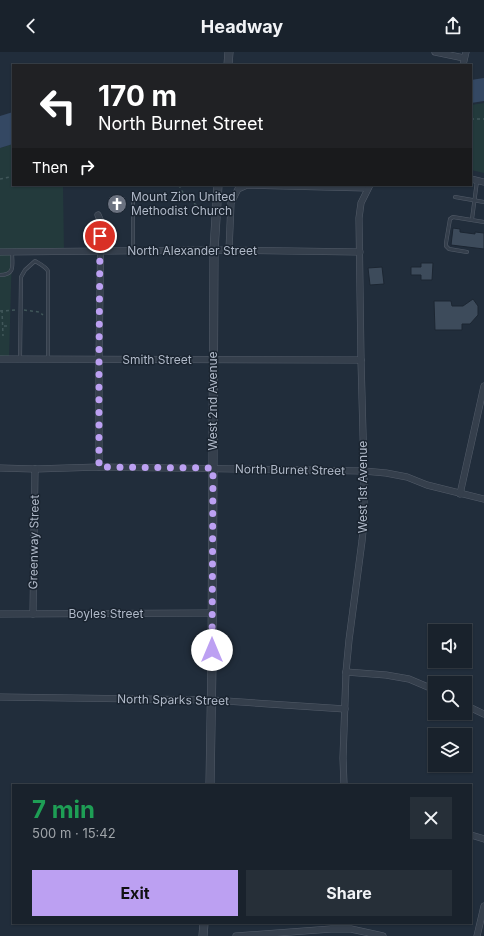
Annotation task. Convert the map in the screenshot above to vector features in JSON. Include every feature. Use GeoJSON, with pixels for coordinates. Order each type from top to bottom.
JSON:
{"type":"FeatureCollection","features":[{"type":"Feature","properties":{"kind":"street"},"geometry":{"type":"LineString","coordinates":[[228,64],[229,52]]}},
{"type":"Feature","properties":{"kind":"street"},"geometry":{"type":"LineString","coordinates":[[435,52],[464,60]]}},
{"type":"Feature","properties":{"kind":"street"},"geometry":{"type":"LineString","coordinates":[[474,180],[484,182]]}},
{"type":"Feature","properties":{"kind":"street"},"geometry":{"type":"LineString","coordinates":[[229,250],[230,203],[238,189],[245,186]]}},
{"type":"Feature","properties":{"kind":"street"},"geometry":{"type":"LineString","coordinates":[[308,186],[369,187]]}},
{"type":"Feature","properties":{"kind":"street","name":"West 1st Avenue"},"geometry":{"type":"LineString","coordinates":[[344,784],[343,758],[346,672],[364,521],[359,218],[361,203],[369,187]]}},
{"type":"Feature","properties":{"kind":"street","name":"West 2nd Avenue"},"geometry":{"type":"LineString","coordinates":[[210,784],[214,250],[218,188]]}},
{"type":"Feature","properties":{"kind":"street"},"geometry":{"type":"LineString","coordinates":[[98,215],[101,222],[99,467]]}},
{"type":"Feature","properties":{"kind":"street","name":"North Alexander Street"},"geometry":{"type":"LineString","coordinates":[[0,252],[229,250],[360,252]]}},
{"type":"Feature","properties":{"kind":"street","name":"Smith Street"},"geometry":{"type":"LineString","coordinates":[[0,359],[361,360]]}},
{"type":"Feature","properties":{"kind":"street"},"geometry":{"type":"LineString","coordinates":[[460,494],[484,386]]}},
{"type":"Feature","properties":{"kind":"street","name":"North Burnet Street"},"geometry":{"type":"LineString","coordinates":[[0,468],[35,469],[99,467],[364,471],[407,477],[427,485],[484,499]]}},
{"type":"Feature","properties":{"kind":"street","name":"Greenway Street"},"geometry":{"type":"LineString","coordinates":[[33,614],[35,469]]}},
{"type":"Feature","properties":{"kind":"street","name":"Boyles Street"},"geometry":{"type":"LineString","coordinates":[[0,614],[212,613]]}},
{"type":"Feature","properties":{"kind":"street"},"geometry":{"type":"LineString","coordinates":[[346,672],[386,675],[409,679],[428,687]]}},
{"type":"Feature","properties":{"kind":"street","name":"North Sparks Street"},"geometry":{"type":"LineString","coordinates":[[0,697],[211,700],[345,709]]}},
{"type":"Feature","properties":{"kind":"street"},"geometry":{"type":"LineString","coordinates":[[472,708],[484,714]]}},
{"type":"Feature","properties":{"kind":"street"},"geometry":{"type":"LineString","coordinates":[[472,835],[484,839]]}},
{"type":"Feature","properties":{"kind":"street"},"geometry":{"type":"LineString","coordinates":[[478,936],[484,906]]}},
{"type":"Feature","properties":{"kind":"street"},"geometry":{"type":"LineString","coordinates":[[203,936],[204,924]]}},
{"type":"Feature","properties":{"kind":"street"},"geometry":{"type":"LineString","coordinates":[[236,936],[331,929],[351,926],[383,936]]}},
{"type":"Feature","properties":{"kind":"lane"},"geometry":{"type":"LineString","coordinates":[[472,219],[474,180]]}},
{"type":"Feature","properties":{"kind":"lane"},"geometry":{"type":"LineString","coordinates":[[455,196],[484,202]]}},
{"type":"Feature","properties":{"kind":"lane"},"geometry":{"type":"LineString","coordinates":[[133,201],[133,251]]}},
{"type":"Feature","properties":{"kind":"lane"},"geometry":{"type":"LineString","coordinates":[[467,252],[449,249],[446,246],[450,219],[452,216],[484,222]]}},
{"type":"Feature","properties":{"kind":"lane"},"geometry":{"type":"LineString","coordinates":[[0,275],[10,273],[12,268],[12,252]]}},
{"type":"Feature","properties":{"kind":"lane"},"geometry":{"type":"LineString","coordinates":[[20,359],[21,277],[25,270],[35,261],[35,252]]}},
{"type":"Feature","properties":{"kind":"lane"},"geometry":{"type":"LineString","coordinates":[[35,261],[41,264],[48,271],[48,359]]}},
{"type":"Feature","properties":{"kind":"path"},"geometry":{"type":"LineString","coordinates":[[472,119],[484,119]]}},
{"type":"Feature","properties":{"kind":"path"},"geometry":{"type":"LineString","coordinates":[[0,179],[10,177],[12,178]]}},
{"type":"Feature","properties":{"kind":"path"},"geometry":{"type":"LineString","coordinates":[[179,186],[186,197],[195,204],[204,209],[216,210]]}},
{"type":"Feature","properties":{"kind":"path"},"geometry":{"type":"LineString","coordinates":[[2,310],[4,336]]}},
{"type":"Feature","properties":{"kind":"path"},"geometry":{"type":"LineString","coordinates":[[4,326],[10,326]]}},
{"type":"Feature","properties":{"kind":"green space"},"geometry":{"type":"Polygon","coordinates":[[[484,103],[484,173],[472,170],[472,105],[484,103]]]}},
{"type":"Feature","properties":{"kind":"green space"},"geometry":{"type":"Polygon","coordinates":[[[12,144],[12,186],[63,186],[64,252],[12,252],[9,359],[0,359],[0,148],[12,144]]]}},
{"type":"Feature","properties":{"kind":"water"},"geometry":{"type":"Polygon","coordinates":[[[484,78],[484,101],[472,103],[472,80],[484,78]]]}},
{"type":"Feature","properties":{"kind":"water"},"geometry":{"type":"Polygon","coordinates":[[[12,112],[12,144],[0,148],[0,116],[12,112]]]}},
{"type":"Feature","properties":{"kind":"building"},"geometry":{"type":"Polygon","coordinates":[[[453,228],[460,229],[460,232],[475,234],[475,232],[484,233],[484,249],[451,245],[453,228]]]}},
{"type":"Feature","properties":{"kind":"building"},"geometry":{"type":"Polygon","coordinates":[[[421,263],[433,263],[432,280],[421,280],[421,275],[411,275],[411,267],[421,267],[421,263]]]}},
{"type":"Feature","properties":{"kind":"building"},"geometry":{"type":"Polygon","coordinates":[[[382,267],[384,284],[370,285],[368,268],[382,267]]]}},
{"type":"Feature","properties":{"kind":"building"},"geometry":{"type":"Polygon","coordinates":[[[473,299],[478,306],[478,315],[470,324],[462,324],[462,330],[435,330],[434,301],[451,301],[452,306],[463,306],[473,299]]]}},
{"type":"Feature","properties":{"kind":"place","name":"Mount Zion United Methodist Church"},"geometry":{"type":"Point","coordinates":[117,204]}},
{"type":"Feature","properties":{"kind":"route"},"geometry":{"type":"LineString","coordinates":[[100,236],[99,467],[213,468],[212,650]]}}]}
